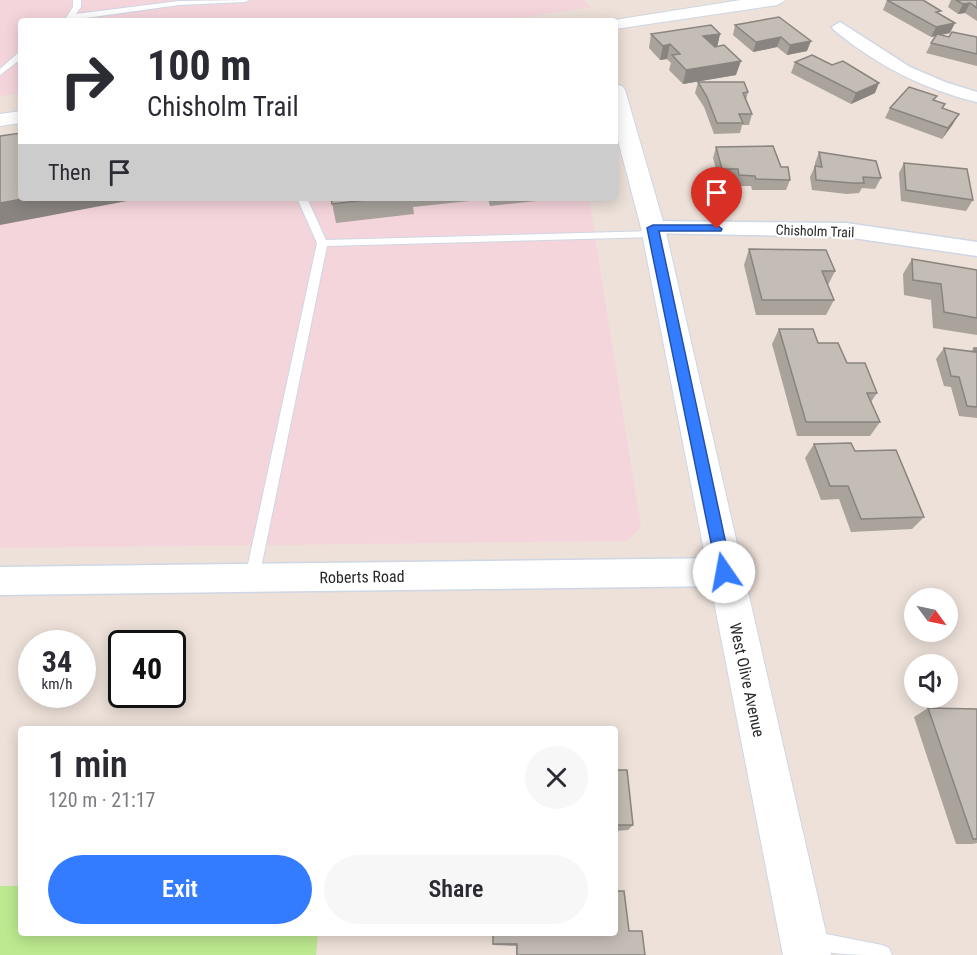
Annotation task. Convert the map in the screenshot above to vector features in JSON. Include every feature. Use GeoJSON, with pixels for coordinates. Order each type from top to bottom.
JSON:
{"type":"FeatureCollection","features":[{"type":"Feature","properties":{"kind":"street"},"geometry":{"type":"LineString","coordinates":[[618,24],[777,0]]}},
{"type":"Feature","properties":{"kind":"street"},"geometry":{"type":"LineString","coordinates":[[840,27],[870,52],[914,77],[953,92],[977,97]]}},
{"type":"Feature","properties":{"kind":"street","name":"West Olive Avenue"},"geometry":{"type":"LineString","coordinates":[[618,101],[653,231],[805,947]]}},
{"type":"Feature","properties":{"kind":"street"},"geometry":{"type":"LineString","coordinates":[[0,120],[18,117]]}},
{"type":"Feature","properties":{"kind":"street","name":"Chisholm Trail"},"geometry":{"type":"LineString","coordinates":[[653,231],[846,230],[977,249]]}},
{"type":"Feature","properties":{"kind":"street","name":"Roberts Road"},"geometry":{"type":"LineString","coordinates":[[0,581],[724,572]]}},
{"type":"Feature","properties":{"kind":"lane"},"geometry":{"type":"LineString","coordinates":[[70,18],[77,0]]}},
{"type":"Feature","properties":{"kind":"lane"},"geometry":{"type":"LineString","coordinates":[[77,18],[179,3],[245,0]]}},
{"type":"Feature","properties":{"kind":"lane"},"geometry":{"type":"LineString","coordinates":[[0,73],[4,63],[18,56]]}},
{"type":"Feature","properties":{"kind":"lane"},"geometry":{"type":"LineString","coordinates":[[252,578],[322,243],[303,201]]}},
{"type":"Feature","properties":{"kind":"lane"},"geometry":{"type":"LineString","coordinates":[[322,243],[653,231]]}},
{"type":"Feature","properties":{"kind":"lane"},"geometry":{"type":"LineString","coordinates":[[805,947],[882,955]]}},
{"type":"Feature","properties":{"kind":"shaded area"},"geometry":{"type":"Polygon","coordinates":[[[0,0],[584,0],[591,7],[518,18],[18,18],[18,93],[0,96],[0,0]]]}},
{"type":"Feature","properties":{"kind":"shaded area"},"geometry":{"type":"Polygon","coordinates":[[[0,146],[18,191],[18,201],[589,201],[641,528],[626,541],[0,548],[0,146]]]}},
{"type":"Feature","properties":{"kind":"green space"},"geometry":{"type":"Polygon","coordinates":[[[0,886],[18,886],[18,936],[318,936],[316,955],[0,955],[0,886]]]}},
{"type":"Feature","properties":{"kind":"building"},"geometry":{"type":"Polygon","coordinates":[[[887,0],[923,0],[941,11],[936,12],[955,23],[936,27],[887,0]]]}},
{"type":"Feature","properties":{"kind":"building"},"geometry":{"type":"Polygon","coordinates":[[[956,0],[977,0],[977,8],[970,3],[963,4],[956,0]]]}},
{"type":"Feature","properties":{"kind":"building"},"geometry":{"type":"Polygon","coordinates":[[[779,17],[811,41],[790,45],[781,37],[756,42],[735,25],[779,17]]]}},
{"type":"Feature","properties":{"kind":"building"},"geometry":{"type":"Polygon","coordinates":[[[711,25],[720,34],[703,36],[715,47],[724,45],[741,61],[686,70],[672,55],[680,54],[670,44],[663,46],[651,34],[711,25]]]}},
{"type":"Feature","properties":{"kind":"building"},"geometry":{"type":"Polygon","coordinates":[[[952,32],[977,37],[977,54],[931,43],[937,34],[949,37],[952,32]]]}},
{"type":"Feature","properties":{"kind":"building"},"geometry":{"type":"Polygon","coordinates":[[[812,55],[832,65],[843,61],[879,83],[856,93],[795,62],[812,55]]]}},
{"type":"Feature","properties":{"kind":"building"},"geometry":{"type":"Polygon","coordinates":[[[698,82],[744,82],[748,92],[743,93],[752,114],[739,114],[743,123],[717,123],[707,97],[698,82]]]}},
{"type":"Feature","properties":{"kind":"building"},"geometry":{"type":"Polygon","coordinates":[[[909,87],[937,96],[933,100],[945,104],[942,108],[959,114],[948,128],[890,108],[909,87]]]}},
{"type":"Feature","properties":{"kind":"building"},"geometry":{"type":"Polygon","coordinates":[[[18,133],[18,200],[0,203],[0,136],[18,133]]]}},
{"type":"Feature","properties":{"kind":"building"},"geometry":{"type":"Polygon","coordinates":[[[773,146],[781,167],[788,167],[790,180],[756,179],[755,176],[739,175],[738,169],[722,169],[716,147],[773,146]]]}},
{"type":"Feature","properties":{"kind":"building"},"geometry":{"type":"Polygon","coordinates":[[[819,152],[876,161],[881,178],[863,177],[864,183],[816,180],[815,166],[822,167],[819,152]]]}},
{"type":"Feature","properties":{"kind":"building"},"geometry":{"type":"Polygon","coordinates":[[[904,163],[967,169],[973,200],[906,190],[904,163]]]}},
{"type":"Feature","properties":{"kind":"building"},"geometry":{"type":"Polygon","coordinates":[[[332,201],[358,201],[332,204],[332,201]]]}},
{"type":"Feature","properties":{"kind":"building"},"geometry":{"type":"Polygon","coordinates":[[[749,249],[826,250],[835,271],[822,271],[834,300],[762,300],[749,249]]]}},
{"type":"Feature","properties":{"kind":"building"},"geometry":{"type":"Polygon","coordinates":[[[912,259],[977,270],[977,318],[944,312],[941,284],[913,280],[912,259]]]}},
{"type":"Feature","properties":{"kind":"building"},"geometry":{"type":"Polygon","coordinates":[[[779,329],[813,329],[818,343],[838,343],[847,363],[865,363],[877,393],[867,393],[880,422],[806,422],[779,329]]]}},
{"type":"Feature","properties":{"kind":"building"},"geometry":{"type":"Polygon","coordinates":[[[944,348],[976,352],[974,348],[977,348],[977,407],[967,406],[959,377],[951,376],[944,348]]]}},
{"type":"Feature","properties":{"kind":"building"},"geometry":{"type":"Polygon","coordinates":[[[851,443],[855,451],[896,450],[924,517],[861,519],[848,486],[830,486],[814,444],[851,443]]]}},
{"type":"Feature","properties":{"kind":"building"},"geometry":{"type":"Polygon","coordinates":[[[928,708],[977,709],[977,839],[973,839],[928,708]]]}},
{"type":"Feature","properties":{"kind":"building"},"geometry":{"type":"Polygon","coordinates":[[[618,770],[627,770],[633,825],[618,825],[618,770]]]}},
{"type":"Feature","properties":{"kind":"building"},"geometry":{"type":"Polygon","coordinates":[[[618,891],[624,891],[629,931],[642,931],[645,955],[517,955],[517,944],[493,944],[493,936],[618,936],[618,891]]]}},
{"type":"Feature","properties":{"kind":"route"},"geometry":{"type":"LineString","coordinates":[[717,229],[653,228],[724,572]]}}]}
